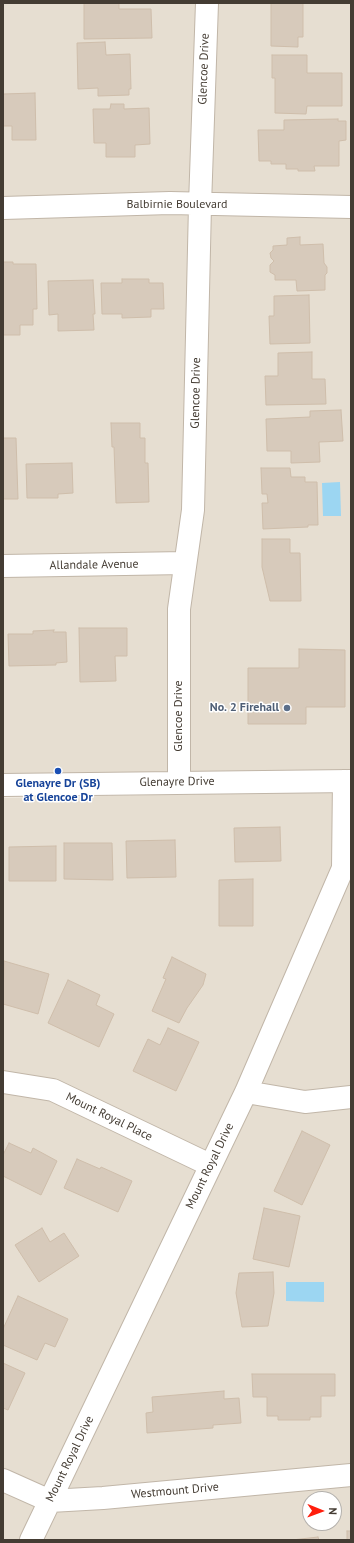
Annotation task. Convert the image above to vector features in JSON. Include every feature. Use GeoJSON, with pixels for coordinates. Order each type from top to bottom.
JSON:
{"type":"FeatureCollection","features":[{"type":"Feature","properties":{"kind":"street","name":"Glencoe Drive"},"geometry":{"type":"LineString","coordinates":[[179,782],[179,609],[193,510],[200,205],[207,3]]}},
{"type":"Feature","properties":{"kind":"street","name":"Balbirnie Boulevard"},"geometry":{"type":"LineString","coordinates":[[3,208],[170,204],[351,207]]}},
{"type":"Feature","properties":{"kind":"street","name":"Allandale Avenue"},"geometry":{"type":"LineString","coordinates":[[3,566],[185,562]]}},
{"type":"Feature","properties":{"kind":"street","name":"Glenayre Drive"},"geometry":{"type":"LineString","coordinates":[[3,785],[348,781]]}},
{"type":"Feature","properties":{"kind":"street","name":"Mount Royal Drive"},"geometry":{"type":"LineString","coordinates":[[31,1540],[246,1092],[343,868],[348,781]]}},
{"type":"Feature","properties":{"kind":"street","name":"Mount Royal Place"},"geometry":{"type":"LineString","coordinates":[[3,1082],[53,1090],[210,1165]]}},
{"type":"Feature","properties":{"kind":"street"},"geometry":{"type":"LineString","coordinates":[[246,1092],[305,1102],[351,1097]]}},
{"type":"Feature","properties":{"kind":"street","name":"Westmount Drive"},"geometry":{"type":"LineString","coordinates":[[3,1480],[50,1501],[103,1498],[351,1475]]}},
{"type":"Feature","properties":{"kind":"shaded area"},"geometry":{"type":"Polygon","coordinates":[[[3,3],[351,3],[351,772],[3,779],[3,3]]]}},
{"type":"Feature","properties":{"kind":"shaded area"},"geometry":{"type":"Polygon","coordinates":[[[351,791],[351,1540],[3,1540],[3,798],[351,791]]]}},
{"type":"Feature","properties":{"kind":"water"},"geometry":{"type":"Polygon","coordinates":[[[340,482],[341,516],[323,516],[322,483],[340,482]]]}},
{"type":"Feature","properties":{"kind":"water"},"geometry":{"type":"Polygon","coordinates":[[[286,1282],[324,1282],[324,1302],[286,1301],[286,1282]]]}},
{"type":"Feature","properties":{"kind":"building"},"geometry":{"type":"Polygon","coordinates":[[[84,3],[119,3],[119,9],[151,9],[152,38],[84,39],[84,3]]]}},
{"type":"Feature","properties":{"kind":"building"},"geometry":{"type":"Polygon","coordinates":[[[271,3],[303,3],[303,37],[298,37],[298,47],[271,46],[271,3]]]}},
{"type":"Feature","properties":{"kind":"building"},"geometry":{"type":"Polygon","coordinates":[[[105,42],[106,55],[130,54],[131,89],[129,89],[129,95],[98,96],[98,88],[78,89],[77,43],[105,42]]]}},
{"type":"Feature","properties":{"kind":"building"},"geometry":{"type":"Polygon","coordinates":[[[272,55],[307,55],[307,73],[342,73],[342,106],[307,106],[306,114],[275,113],[275,78],[272,78],[272,55]]]}},
{"type":"Feature","properties":{"kind":"building"},"geometry":{"type":"Polygon","coordinates":[[[35,93],[36,140],[12,140],[12,126],[3,126],[3,94],[35,93]]]}},
{"type":"Feature","properties":{"kind":"building"},"geometry":{"type":"Polygon","coordinates":[[[111,104],[124,104],[124,109],[149,108],[150,144],[135,145],[135,157],[106,157],[106,143],[94,143],[93,109],[110,109],[111,104]]]}},
{"type":"Feature","properties":{"kind":"building"},"geometry":{"type":"Polygon","coordinates":[[[338,119],[338,121],[346,121],[346,140],[339,141],[339,166],[314,166],[315,171],[298,171],[298,169],[286,169],[286,164],[271,164],[271,161],[259,161],[258,130],[284,130],[284,120],[338,119]]]}},
{"type":"Feature","properties":{"kind":"building"},"geometry":{"type":"Polygon","coordinates":[[[300,237],[300,245],[323,244],[324,263],[327,267],[327,273],[325,275],[325,290],[297,291],[296,280],[275,280],[275,275],[270,272],[270,265],[274,261],[271,258],[270,253],[273,250],[273,246],[287,245],[287,238],[300,237]]]}},
{"type":"Feature","properties":{"kind":"building"},"geometry":{"type":"Polygon","coordinates":[[[3,262],[13,262],[13,264],[36,264],[37,309],[33,309],[33,325],[20,325],[20,335],[3,335],[3,262]]]}},
{"type":"Feature","properties":{"kind":"building"},"geometry":{"type":"Polygon","coordinates":[[[122,279],[149,279],[149,283],[163,283],[164,309],[151,309],[151,317],[122,318],[122,314],[102,314],[101,283],[122,283],[122,279]]]}},
{"type":"Feature","properties":{"kind":"building"},"geometry":{"type":"Polygon","coordinates":[[[93,280],[95,314],[93,314],[94,330],[58,331],[58,314],[49,315],[48,281],[93,280]]]}},
{"type":"Feature","properties":{"kind":"building"},"geometry":{"type":"Polygon","coordinates":[[[309,295],[310,343],[270,344],[269,316],[274,316],[274,296],[309,295]]]}},
{"type":"Feature","properties":{"kind":"building"},"geometry":{"type":"Polygon","coordinates":[[[312,352],[312,379],[325,379],[326,404],[266,405],[265,376],[278,376],[278,353],[312,352]]]}},
{"type":"Feature","properties":{"kind":"building"},"geometry":{"type":"Polygon","coordinates":[[[341,410],[343,441],[319,442],[320,462],[291,463],[291,451],[267,451],[266,419],[310,417],[310,411],[341,410]]]}},
{"type":"Feature","properties":{"kind":"building"},"geometry":{"type":"Polygon","coordinates":[[[111,423],[140,423],[140,438],[145,438],[145,463],[148,463],[149,502],[116,503],[114,447],[112,447],[111,423]]]}},
{"type":"Feature","properties":{"kind":"building"},"geometry":{"type":"Polygon","coordinates":[[[3,438],[16,438],[18,499],[3,499],[3,438]]]}},
{"type":"Feature","properties":{"kind":"building"},"geometry":{"type":"Polygon","coordinates":[[[72,463],[73,493],[58,494],[58,498],[27,498],[26,464],[72,463]]]}},
{"type":"Feature","properties":{"kind":"building"},"geometry":{"type":"Polygon","coordinates":[[[261,468],[290,468],[291,477],[305,477],[305,482],[317,482],[318,525],[308,525],[308,527],[263,529],[262,503],[268,503],[267,494],[262,494],[261,468]]]}},
{"type":"Feature","properties":{"kind":"building"},"geometry":{"type":"Polygon","coordinates":[[[262,539],[290,539],[290,553],[300,553],[301,601],[270,601],[262,567],[262,539]]]}},
{"type":"Feature","properties":{"kind":"building"},"geometry":{"type":"Polygon","coordinates":[[[79,628],[127,628],[127,656],[115,656],[116,681],[80,682],[79,628]]]}},
{"type":"Feature","properties":{"kind":"building"},"geometry":{"type":"Polygon","coordinates":[[[54,630],[53,632],[66,632],[67,662],[56,663],[56,665],[9,666],[8,634],[33,634],[33,631],[54,630]]]}},
{"type":"Feature","properties":{"kind":"building"},"geometry":{"type":"Polygon","coordinates":[[[299,649],[345,650],[345,707],[306,707],[306,724],[248,724],[248,668],[299,668],[299,649]]]}},
{"type":"Feature","properties":{"kind":"building"},"geometry":{"type":"Polygon","coordinates":[[[280,827],[281,861],[235,862],[234,828],[280,827]]]}},
{"type":"Feature","properties":{"kind":"building"},"geometry":{"type":"Polygon","coordinates":[[[175,840],[176,877],[127,878],[126,841],[175,840]]]}},
{"type":"Feature","properties":{"kind":"building"},"geometry":{"type":"Polygon","coordinates":[[[64,843],[112,843],[113,880],[64,879],[64,843]]]}},
{"type":"Feature","properties":{"kind":"building"},"geometry":{"type":"Polygon","coordinates":[[[56,846],[56,881],[9,881],[9,847],[56,846]]]}},
{"type":"Feature","properties":{"kind":"building"},"geometry":{"type":"Polygon","coordinates":[[[253,879],[253,926],[219,926],[219,880],[253,879]]]}},
{"type":"Feature","properties":{"kind":"building"},"geometry":{"type":"Polygon","coordinates":[[[172,957],[206,974],[203,985],[187,1008],[179,1023],[152,1011],[166,979],[163,978],[172,957]]]}},
{"type":"Feature","properties":{"kind":"building"},"geometry":{"type":"Polygon","coordinates":[[[4,961],[49,974],[38,1014],[3,1004],[4,961]]]}},
{"type":"Feature","properties":{"kind":"building"},"geometry":{"type":"Polygon","coordinates":[[[68,980],[100,995],[96,1005],[114,1014],[99,1047],[48,1023],[68,980]]]}},
{"type":"Feature","properties":{"kind":"building"},"geometry":{"type":"Polygon","coordinates":[[[168,1028],[199,1042],[176,1091],[133,1071],[148,1039],[160,1045],[168,1028]]]}},
{"type":"Feature","properties":{"kind":"building"},"geometry":{"type":"Polygon","coordinates":[[[302,1131],[330,1145],[302,1205],[274,1191],[302,1131]]]}},
{"type":"Feature","properties":{"kind":"building"},"geometry":{"type":"Polygon","coordinates":[[[9,1143],[31,1153],[33,1148],[57,1161],[41,1195],[3,1176],[3,1155],[9,1143]]]}},
{"type":"Feature","properties":{"kind":"building"},"geometry":{"type":"Polygon","coordinates":[[[77,1159],[100,1169],[101,1167],[132,1181],[118,1212],[64,1188],[77,1159]]]}},
{"type":"Feature","properties":{"kind":"building"},"geometry":{"type":"Polygon","coordinates":[[[264,1208],[300,1216],[289,1267],[253,1259],[264,1208]]]}},
{"type":"Feature","properties":{"kind":"building"},"geometry":{"type":"Polygon","coordinates":[[[42,1228],[50,1242],[64,1233],[79,1256],[39,1282],[15,1245],[42,1228]]]}},
{"type":"Feature","properties":{"kind":"building"},"geometry":{"type":"Polygon","coordinates":[[[273,1272],[274,1293],[268,1326],[242,1327],[236,1293],[239,1273],[273,1272]]]}},
{"type":"Feature","properties":{"kind":"building"},"geometry":{"type":"Polygon","coordinates":[[[18,1296],[68,1319],[55,1347],[45,1343],[37,1360],[3,1345],[3,1329],[18,1296]]]}},
{"type":"Feature","properties":{"kind":"building"},"geometry":{"type":"Polygon","coordinates":[[[3,1363],[25,1373],[8,1410],[3,1408],[3,1363]]]}},
{"type":"Feature","properties":{"kind":"building"},"geometry":{"type":"Polygon","coordinates":[[[252,1374],[335,1374],[335,1396],[321,1396],[321,1417],[310,1417],[310,1420],[278,1420],[278,1416],[267,1416],[267,1397],[253,1397],[252,1374]]]}},
{"type":"Feature","properties":{"kind":"building"},"geometry":{"type":"Polygon","coordinates":[[[224,1391],[224,1399],[239,1398],[241,1423],[213,1425],[213,1428],[147,1433],[146,1413],[153,1412],[152,1397],[224,1391]]]}},
{"type":"Feature","properties":{"kind":"building"},"geometry":{"type":"Polygon","coordinates":[[[347,1531],[351,1531],[351,1540],[347,1540],[347,1531]]]}},
{"type":"Feature","properties":{"kind":"building"},"geometry":{"type":"Polygon","coordinates":[[[318,1537],[319,1540],[292,1540],[318,1537]]]}},
{"type":"Feature","properties":{"kind":"place","name":"No. 2 Firehall"},"geometry":{"type":"Point","coordinates":[287,708]}},
{"type":"Feature","properties":{"kind":"place","name":"Glenayre Dr (SB) at Glencoe Dr"},"geometry":{"type":"Point","coordinates":[58,771]}}]}
